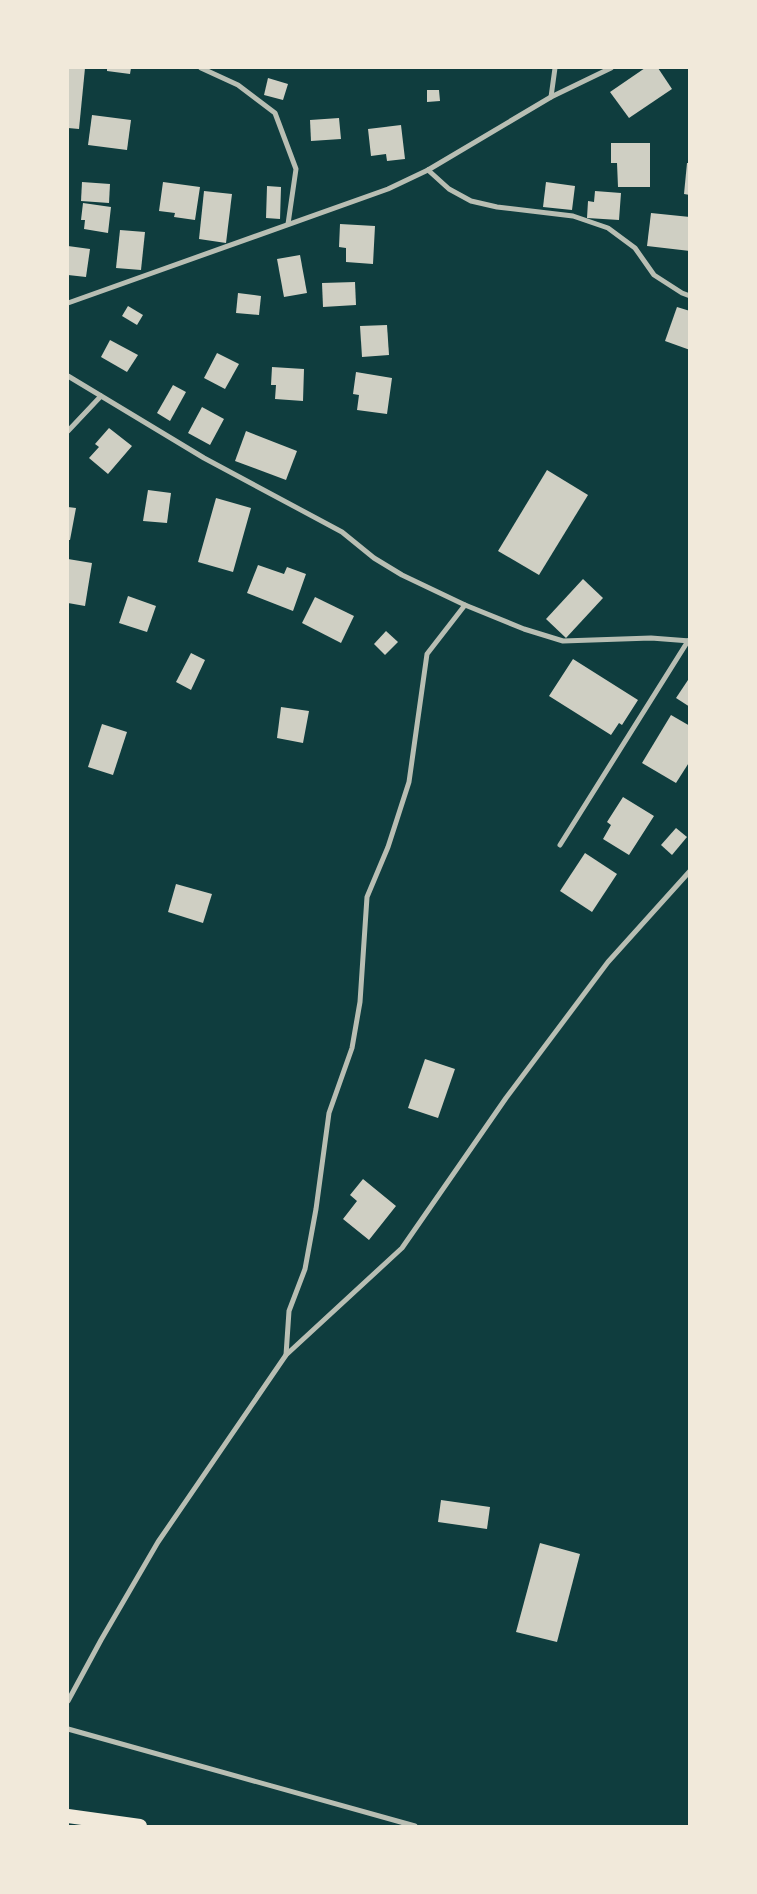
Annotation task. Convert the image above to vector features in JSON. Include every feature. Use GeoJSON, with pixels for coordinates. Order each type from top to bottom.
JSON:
{"type":"FeatureCollection","features":[{"type":"Feature","properties":{"kind":"highway"},"geometry":{"type":"LineString","coordinates":[[68,1816],[140,1826]]}},
{"type":"Feature","properties":{"kind":"street"},"geometry":{"type":"LineString","coordinates":[[201,68],[238,85],[275,114],[296,169],[288,224]]}},
{"type":"Feature","properties":{"kind":"street"},"geometry":{"type":"LineString","coordinates":[[551,97],[555,68]]}},
{"type":"Feature","properties":{"kind":"street"},"geometry":{"type":"LineString","coordinates":[[68,303],[388,189],[428,170],[551,97],[611,68]]}},
{"type":"Feature","properties":{"kind":"street"},"geometry":{"type":"LineString","coordinates":[[428,170],[449,189],[471,201],[497,207],[573,216],[608,228],[635,248],[654,276],[690,296]]}},
{"type":"Feature","properties":{"kind":"street"},"geometry":{"type":"LineString","coordinates":[[68,376],[204,458],[342,532],[374,558],[402,575],[465,605],[524,629],[563,641],[651,638],[689,641],[560,845]]}},
{"type":"Feature","properties":{"kind":"street"},"geometry":{"type":"LineString","coordinates":[[68,431],[101,396]]}},
{"type":"Feature","properties":{"kind":"street"},"geometry":{"type":"LineString","coordinates":[[286,1355],[289,1311],[305,1269],[316,1209],[329,1113],[352,1048],[360,1002],[367,897],[388,847],[409,782],[427,654],[465,605]]}},
{"type":"Feature","properties":{"kind":"street"},"geometry":{"type":"LineString","coordinates":[[68,1702],[100,1640],[158,1542],[286,1355],[402,1248],[506,1098],[608,962],[690,871]]}},
{"type":"Feature","properties":{"kind":"street"},"geometry":{"type":"LineString","coordinates":[[68,1729],[415,1826]]}},
{"type":"Feature","properties":{"kind":"building"},"geometry":{"type":"Polygon","coordinates":[[[68,68],[85,68],[79,129],[68,128],[68,68]]]}},
{"type":"Feature","properties":{"kind":"building"},"geometry":{"type":"Polygon","coordinates":[[[107,68],[131,68],[130,74],[107,71],[107,68]]]}},
{"type":"Feature","properties":{"kind":"building"},"geometry":{"type":"Polygon","coordinates":[[[645,68],[658,68],[672,89],[629,118],[610,92],[645,68]]]}},
{"type":"Feature","properties":{"kind":"building"},"geometry":{"type":"Polygon","coordinates":[[[268,78],[288,84],[283,100],[264,95],[268,78]]]}},
{"type":"Feature","properties":{"kind":"building"},"geometry":{"type":"Polygon","coordinates":[[[427,90],[439,90],[440,101],[427,102],[427,90]]]}},
{"type":"Feature","properties":{"kind":"building"},"geometry":{"type":"Polygon","coordinates":[[[92,115],[131,120],[127,150],[88,145],[92,115]]]}},
{"type":"Feature","properties":{"kind":"building"},"geometry":{"type":"Polygon","coordinates":[[[339,118],[341,139],[311,141],[310,120],[339,118]]]}},
{"type":"Feature","properties":{"kind":"building"},"geometry":{"type":"Polygon","coordinates":[[[401,125],[405,159],[387,161],[386,154],[371,156],[368,129],[401,125]]]}},
{"type":"Feature","properties":{"kind":"building"},"geometry":{"type":"Polygon","coordinates":[[[611,143],[650,143],[650,187],[618,187],[617,163],[611,163],[611,143]]]}},
{"type":"Feature","properties":{"kind":"building"},"geometry":{"type":"Polygon","coordinates":[[[687,163],[690,163],[690,195],[684,194],[687,163]]]}},
{"type":"Feature","properties":{"kind":"building"},"geometry":{"type":"Polygon","coordinates":[[[82,182],[110,184],[109,203],[81,201],[82,182]]]}},
{"type":"Feature","properties":{"kind":"building"},"geometry":{"type":"Polygon","coordinates":[[[163,182],[200,187],[195,220],[174,217],[175,213],[159,211],[163,182]]]}},
{"type":"Feature","properties":{"kind":"building"},"geometry":{"type":"Polygon","coordinates":[[[546,182],[575,186],[572,210],[543,207],[546,182]]]}},
{"type":"Feature","properties":{"kind":"building"},"geometry":{"type":"Polygon","coordinates":[[[267,186],[281,187],[280,219],[266,218],[267,186]]]}},
{"type":"Feature","properties":{"kind":"building"},"geometry":{"type":"Polygon","coordinates":[[[204,191],[232,194],[226,243],[199,239],[204,191]]]}},
{"type":"Feature","properties":{"kind":"building"},"geometry":{"type":"Polygon","coordinates":[[[595,191],[621,193],[619,220],[587,218],[588,201],[594,202],[595,191]]]}},
{"type":"Feature","properties":{"kind":"building"},"geometry":{"type":"Polygon","coordinates":[[[83,203],[111,207],[108,233],[84,229],[85,220],[81,220],[83,203]]]}},
{"type":"Feature","properties":{"kind":"building"},"geometry":{"type":"Polygon","coordinates":[[[651,213],[690,217],[690,251],[647,246],[651,213]]]}},
{"type":"Feature","properties":{"kind":"building"},"geometry":{"type":"Polygon","coordinates":[[[340,224],[375,226],[373,264],[346,262],[346,248],[339,247],[340,224]]]}},
{"type":"Feature","properties":{"kind":"building"},"geometry":{"type":"Polygon","coordinates":[[[120,230],[145,232],[141,270],[116,268],[120,230]]]}},
{"type":"Feature","properties":{"kind":"building"},"geometry":{"type":"Polygon","coordinates":[[[68,246],[90,249],[86,277],[68,275],[68,246]]]}},
{"type":"Feature","properties":{"kind":"building"},"geometry":{"type":"Polygon","coordinates":[[[300,255],[307,293],[284,297],[277,259],[300,255]]]}},
{"type":"Feature","properties":{"kind":"building"},"geometry":{"type":"Polygon","coordinates":[[[355,282],[356,305],[323,307],[322,283],[355,282]]]}},
{"type":"Feature","properties":{"kind":"building"},"geometry":{"type":"Polygon","coordinates":[[[238,293],[261,296],[259,315],[236,313],[238,293]]]}},
{"type":"Feature","properties":{"kind":"building"},"geometry":{"type":"Polygon","coordinates":[[[128,306],[143,315],[137,325],[122,316],[128,306]]]}},
{"type":"Feature","properties":{"kind":"building"},"geometry":{"type":"Polygon","coordinates":[[[677,307],[690,311],[690,350],[665,341],[677,307]]]}},
{"type":"Feature","properties":{"kind":"building"},"geometry":{"type":"Polygon","coordinates":[[[387,325],[389,355],[362,357],[360,326],[387,325]]]}},
{"type":"Feature","properties":{"kind":"building"},"geometry":{"type":"Polygon","coordinates":[[[110,340],[138,355],[127,372],[101,357],[110,340]]]}},
{"type":"Feature","properties":{"kind":"building"},"geometry":{"type":"Polygon","coordinates":[[[217,353],[239,364],[225,389],[204,378],[217,353]]]}},
{"type":"Feature","properties":{"kind":"building"},"geometry":{"type":"Polygon","coordinates":[[[272,367],[304,369],[303,401],[275,399],[276,385],[271,385],[272,367]]]}},
{"type":"Feature","properties":{"kind":"building"},"geometry":{"type":"Polygon","coordinates":[[[356,372],[392,378],[387,414],[357,410],[359,395],[353,394],[356,372]]]}},
{"type":"Feature","properties":{"kind":"building"},"geometry":{"type":"Polygon","coordinates":[[[173,385],[186,392],[170,421],[157,413],[173,385]]]}},
{"type":"Feature","properties":{"kind":"building"},"geometry":{"type":"Polygon","coordinates":[[[202,407],[224,419],[210,445],[188,433],[202,407]]]}},
{"type":"Feature","properties":{"kind":"building"},"geometry":{"type":"Polygon","coordinates":[[[109,428],[132,446],[108,474],[89,458],[99,447],[95,444],[109,428]]]}},
{"type":"Feature","properties":{"kind":"building"},"geometry":{"type":"Polygon","coordinates":[[[246,431],[297,451],[286,480],[235,461],[246,431]]]}},
{"type":"Feature","properties":{"kind":"building"},"geometry":{"type":"Polygon","coordinates":[[[547,470],[588,495],[539,575],[498,551],[547,470]]]}},
{"type":"Feature","properties":{"kind":"building"},"geometry":{"type":"Polygon","coordinates":[[[148,490],[171,493],[167,523],[143,521],[148,490]]]}},
{"type":"Feature","properties":{"kind":"building"},"geometry":{"type":"Polygon","coordinates":[[[216,498],[251,508],[233,572],[198,562],[216,498]]]}},
{"type":"Feature","properties":{"kind":"building"},"geometry":{"type":"Polygon","coordinates":[[[68,507],[76,508],[70,540],[68,540],[68,507]]]}},
{"type":"Feature","properties":{"kind":"building"},"geometry":{"type":"Polygon","coordinates":[[[68,559],[92,563],[85,606],[68,603],[68,559]]]}},
{"type":"Feature","properties":{"kind":"building"},"geometry":{"type":"Polygon","coordinates":[[[258,565],[284,574],[287,567],[306,574],[293,611],[247,593],[258,565]]]}},
{"type":"Feature","properties":{"kind":"building"},"geometry":{"type":"Polygon","coordinates":[[[583,579],[603,598],[566,638],[546,619],[583,579]]]}},
{"type":"Feature","properties":{"kind":"building"},"geometry":{"type":"Polygon","coordinates":[[[128,596],[156,606],[147,632],[119,623],[128,596]]]}},
{"type":"Feature","properties":{"kind":"building"},"geometry":{"type":"Polygon","coordinates":[[[315,597],[354,616],[341,643],[302,623],[315,597]]]}},
{"type":"Feature","properties":{"kind":"building"},"geometry":{"type":"Polygon","coordinates":[[[386,631],[398,642],[385,655],[374,644],[386,631]]]}},
{"type":"Feature","properties":{"kind":"building"},"geometry":{"type":"Polygon","coordinates":[[[191,653],[205,660],[191,690],[176,682],[191,653]]]}},
{"type":"Feature","properties":{"kind":"building"},"geometry":{"type":"Polygon","coordinates":[[[573,659],[638,700],[622,725],[619,723],[611,735],[549,696],[573,659]]]}},
{"type":"Feature","properties":{"kind":"building"},"geometry":{"type":"Polygon","coordinates":[[[690,677],[690,707],[676,698],[690,677]]]}},
{"type":"Feature","properties":{"kind":"building"},"geometry":{"type":"Polygon","coordinates":[[[281,707],[309,711],[303,743],[277,738],[281,707]]]}},
{"type":"Feature","properties":{"kind":"building"},"geometry":{"type":"Polygon","coordinates":[[[671,715],[690,726],[690,761],[676,783],[642,763],[671,715]]]}},
{"type":"Feature","properties":{"kind":"building"},"geometry":{"type":"Polygon","coordinates":[[[102,724],[127,732],[113,775],[88,767],[102,724]]]}},
{"type":"Feature","properties":{"kind":"building"},"geometry":{"type":"Polygon","coordinates":[[[623,797],[654,816],[629,855],[603,839],[611,825],[607,822],[623,797]]]}},
{"type":"Feature","properties":{"kind":"building"},"geometry":{"type":"Polygon","coordinates":[[[676,828],[687,837],[672,855],[661,845],[676,828]]]}},
{"type":"Feature","properties":{"kind":"building"},"geometry":{"type":"Polygon","coordinates":[[[585,853],[617,874],[592,912],[560,891],[585,853]]]}},
{"type":"Feature","properties":{"kind":"building"},"geometry":{"type":"Polygon","coordinates":[[[176,884],[212,894],[203,923],[168,912],[176,884]]]}},
{"type":"Feature","properties":{"kind":"building"},"geometry":{"type":"Polygon","coordinates":[[[425,1059],[455,1069],[438,1118],[408,1108],[425,1059]]]}},
{"type":"Feature","properties":{"kind":"building"},"geometry":{"type":"Polygon","coordinates":[[[363,1179],[396,1206],[369,1240],[343,1219],[357,1201],[350,1195],[363,1179]]]}},
{"type":"Feature","properties":{"kind":"building"},"geometry":{"type":"Polygon","coordinates":[[[441,1500],[490,1507],[487,1529],[438,1522],[441,1500]]]}},
{"type":"Feature","properties":{"kind":"building"},"geometry":{"type":"Polygon","coordinates":[[[540,1543],[580,1554],[557,1642],[516,1632],[540,1543]]]}}]}
